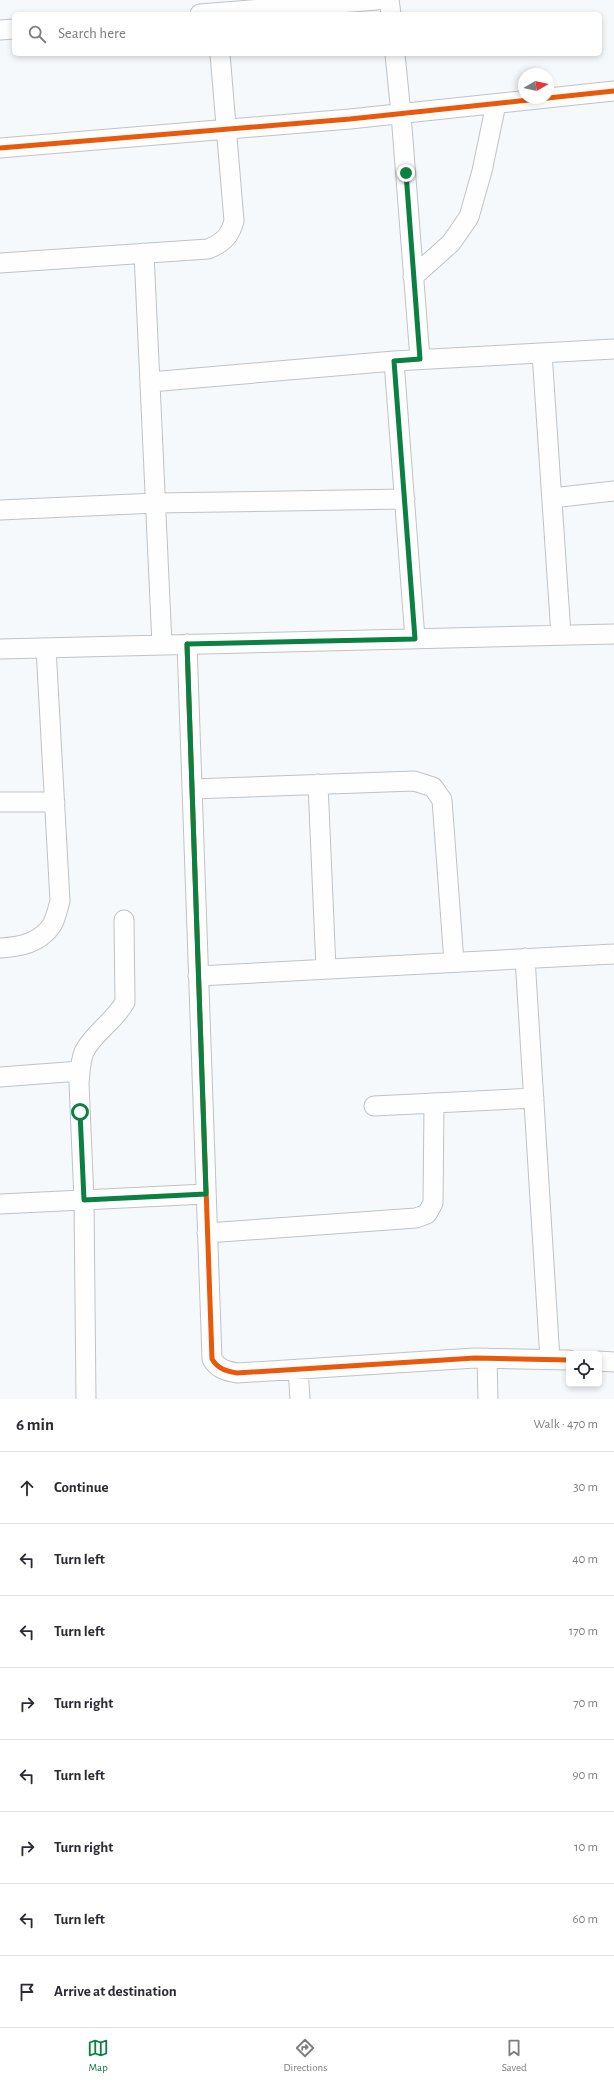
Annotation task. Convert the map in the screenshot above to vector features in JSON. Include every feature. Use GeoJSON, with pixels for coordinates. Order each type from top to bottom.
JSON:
{"type":"FeatureCollection","features":[{"type":"Feature","properties":{"kind":"street"},"geometry":{"type":"LineString","coordinates":[[236,12],[377,0]]}},
{"type":"Feature","properties":{"kind":"street"},"geometry":{"type":"LineString","coordinates":[[389,0],[390,12]]}},
{"type":"Feature","properties":{"kind":"street"},"geometry":{"type":"LineString","coordinates":[[0,30],[12,29]]}},
{"type":"Feature","properties":{"kind":"street"},"geometry":{"type":"LineString","coordinates":[[0,263],[208,249],[220,244],[231,233],[234,221],[220,56]]}},
{"type":"Feature","properties":{"kind":"street"},"geometry":{"type":"LineString","coordinates":[[395,56],[420,359]]}},
{"type":"Feature","properties":{"kind":"street"},"geometry":{"type":"LineString","coordinates":[[0,148],[401,114],[614,91]]}},
{"type":"Feature","properties":{"kind":"street"},"geometry":{"type":"LineString","coordinates":[[414,277],[451,243],[469,217],[482,171],[496,104]]}},
{"type":"Feature","properties":{"kind":"street"},"geometry":{"type":"LineString","coordinates":[[144,253],[162,645]]}},
{"type":"Feature","properties":{"kind":"street"},"geometry":{"type":"LineString","coordinates":[[150,382],[420,359],[614,349]]}},
{"type":"Feature","properties":{"kind":"street"},"geometry":{"type":"LineString","coordinates":[[542,353],[561,635]]}},
{"type":"Feature","properties":{"kind":"street"},"geometry":{"type":"LineString","coordinates":[[394,361],[415,639]]}},
{"type":"Feature","properties":{"kind":"street"},"geometry":{"type":"LineString","coordinates":[[552,498],[614,491]]}},
{"type":"Feature","properties":{"kind":"street"},"geometry":{"type":"LineString","coordinates":[[0,510],[156,503],[405,499]]}},
{"type":"Feature","properties":{"kind":"street"},"geometry":{"type":"LineString","coordinates":[[0,649],[614,634]]}},
{"type":"Feature","properties":{"kind":"street"},"geometry":{"type":"LineString","coordinates":[[187,644],[212,1359],[216,1366],[227,1371],[237,1373],[487,1358],[566,1360]]}},
{"type":"Feature","properties":{"kind":"street"},"geometry":{"type":"LineString","coordinates":[[0,948],[16,947],[36,940],[52,924],[60,901],[46,648]]}},
{"type":"Feature","properties":{"kind":"street"},"geometry":{"type":"LineString","coordinates":[[192,789],[414,781],[433,787],[442,800],[454,962]]}},
{"type":"Feature","properties":{"kind":"street"},"geometry":{"type":"LineString","coordinates":[[318,784],[326,969]]}},
{"type":"Feature","properties":{"kind":"street"},"geometry":{"type":"LineString","coordinates":[[0,802],[55,802]]}},
{"type":"Feature","properties":{"kind":"street"},"geometry":{"type":"LineString","coordinates":[[86,1399],[84,1200],[80,1071],[84,1052],[93,1039],[119,1013],[125,1002],[124,920]]}},
{"type":"Feature","properties":{"kind":"street"},"geometry":{"type":"LineString","coordinates":[[198,976],[614,954]]}},
{"type":"Feature","properties":{"kind":"street"},"geometry":{"type":"LineString","coordinates":[[525,958],[550,1360]]}},
{"type":"Feature","properties":{"kind":"street"},"geometry":{"type":"LineString","coordinates":[[0,1077],[80,1071]]}},
{"type":"Feature","properties":{"kind":"street"},"geometry":{"type":"LineString","coordinates":[[374,1106],[534,1098]]}},
{"type":"Feature","properties":{"kind":"street"},"geometry":{"type":"LineString","coordinates":[[207,1234],[416,1218],[427,1214],[433,1203],[434,1103]]}},
{"type":"Feature","properties":{"kind":"street"},"geometry":{"type":"LineString","coordinates":[[0,1204],[206,1194]]}},
{"type":"Feature","properties":{"kind":"street"},"geometry":{"type":"LineString","coordinates":[[487,1358],[488,1399]]}},
{"type":"Feature","properties":{"kind":"street"},"geometry":{"type":"LineString","coordinates":[[602,1361],[614,1362]]}},
{"type":"Feature","properties":{"kind":"street"},"geometry":{"type":"LineString","coordinates":[[298,1369],[300,1399]]}},
{"type":"Feature","properties":{"kind":"cycle path"},"geometry":{"type":"LineString","coordinates":[[0,148],[350,119],[614,91]]}},
{"type":"Feature","properties":{"kind":"cycle path"},"geometry":{"type":"LineString","coordinates":[[187,644],[212,1359],[223,1369],[237,1373],[475,1358],[566,1360]]}},
{"type":"Feature","properties":{"kind":"route"},"geometry":{"type":"LineString","coordinates":[[80,1112],[84,1200],[206,1194],[187,644],[415,639],[394,361],[420,359],[406,173]]}}]}
